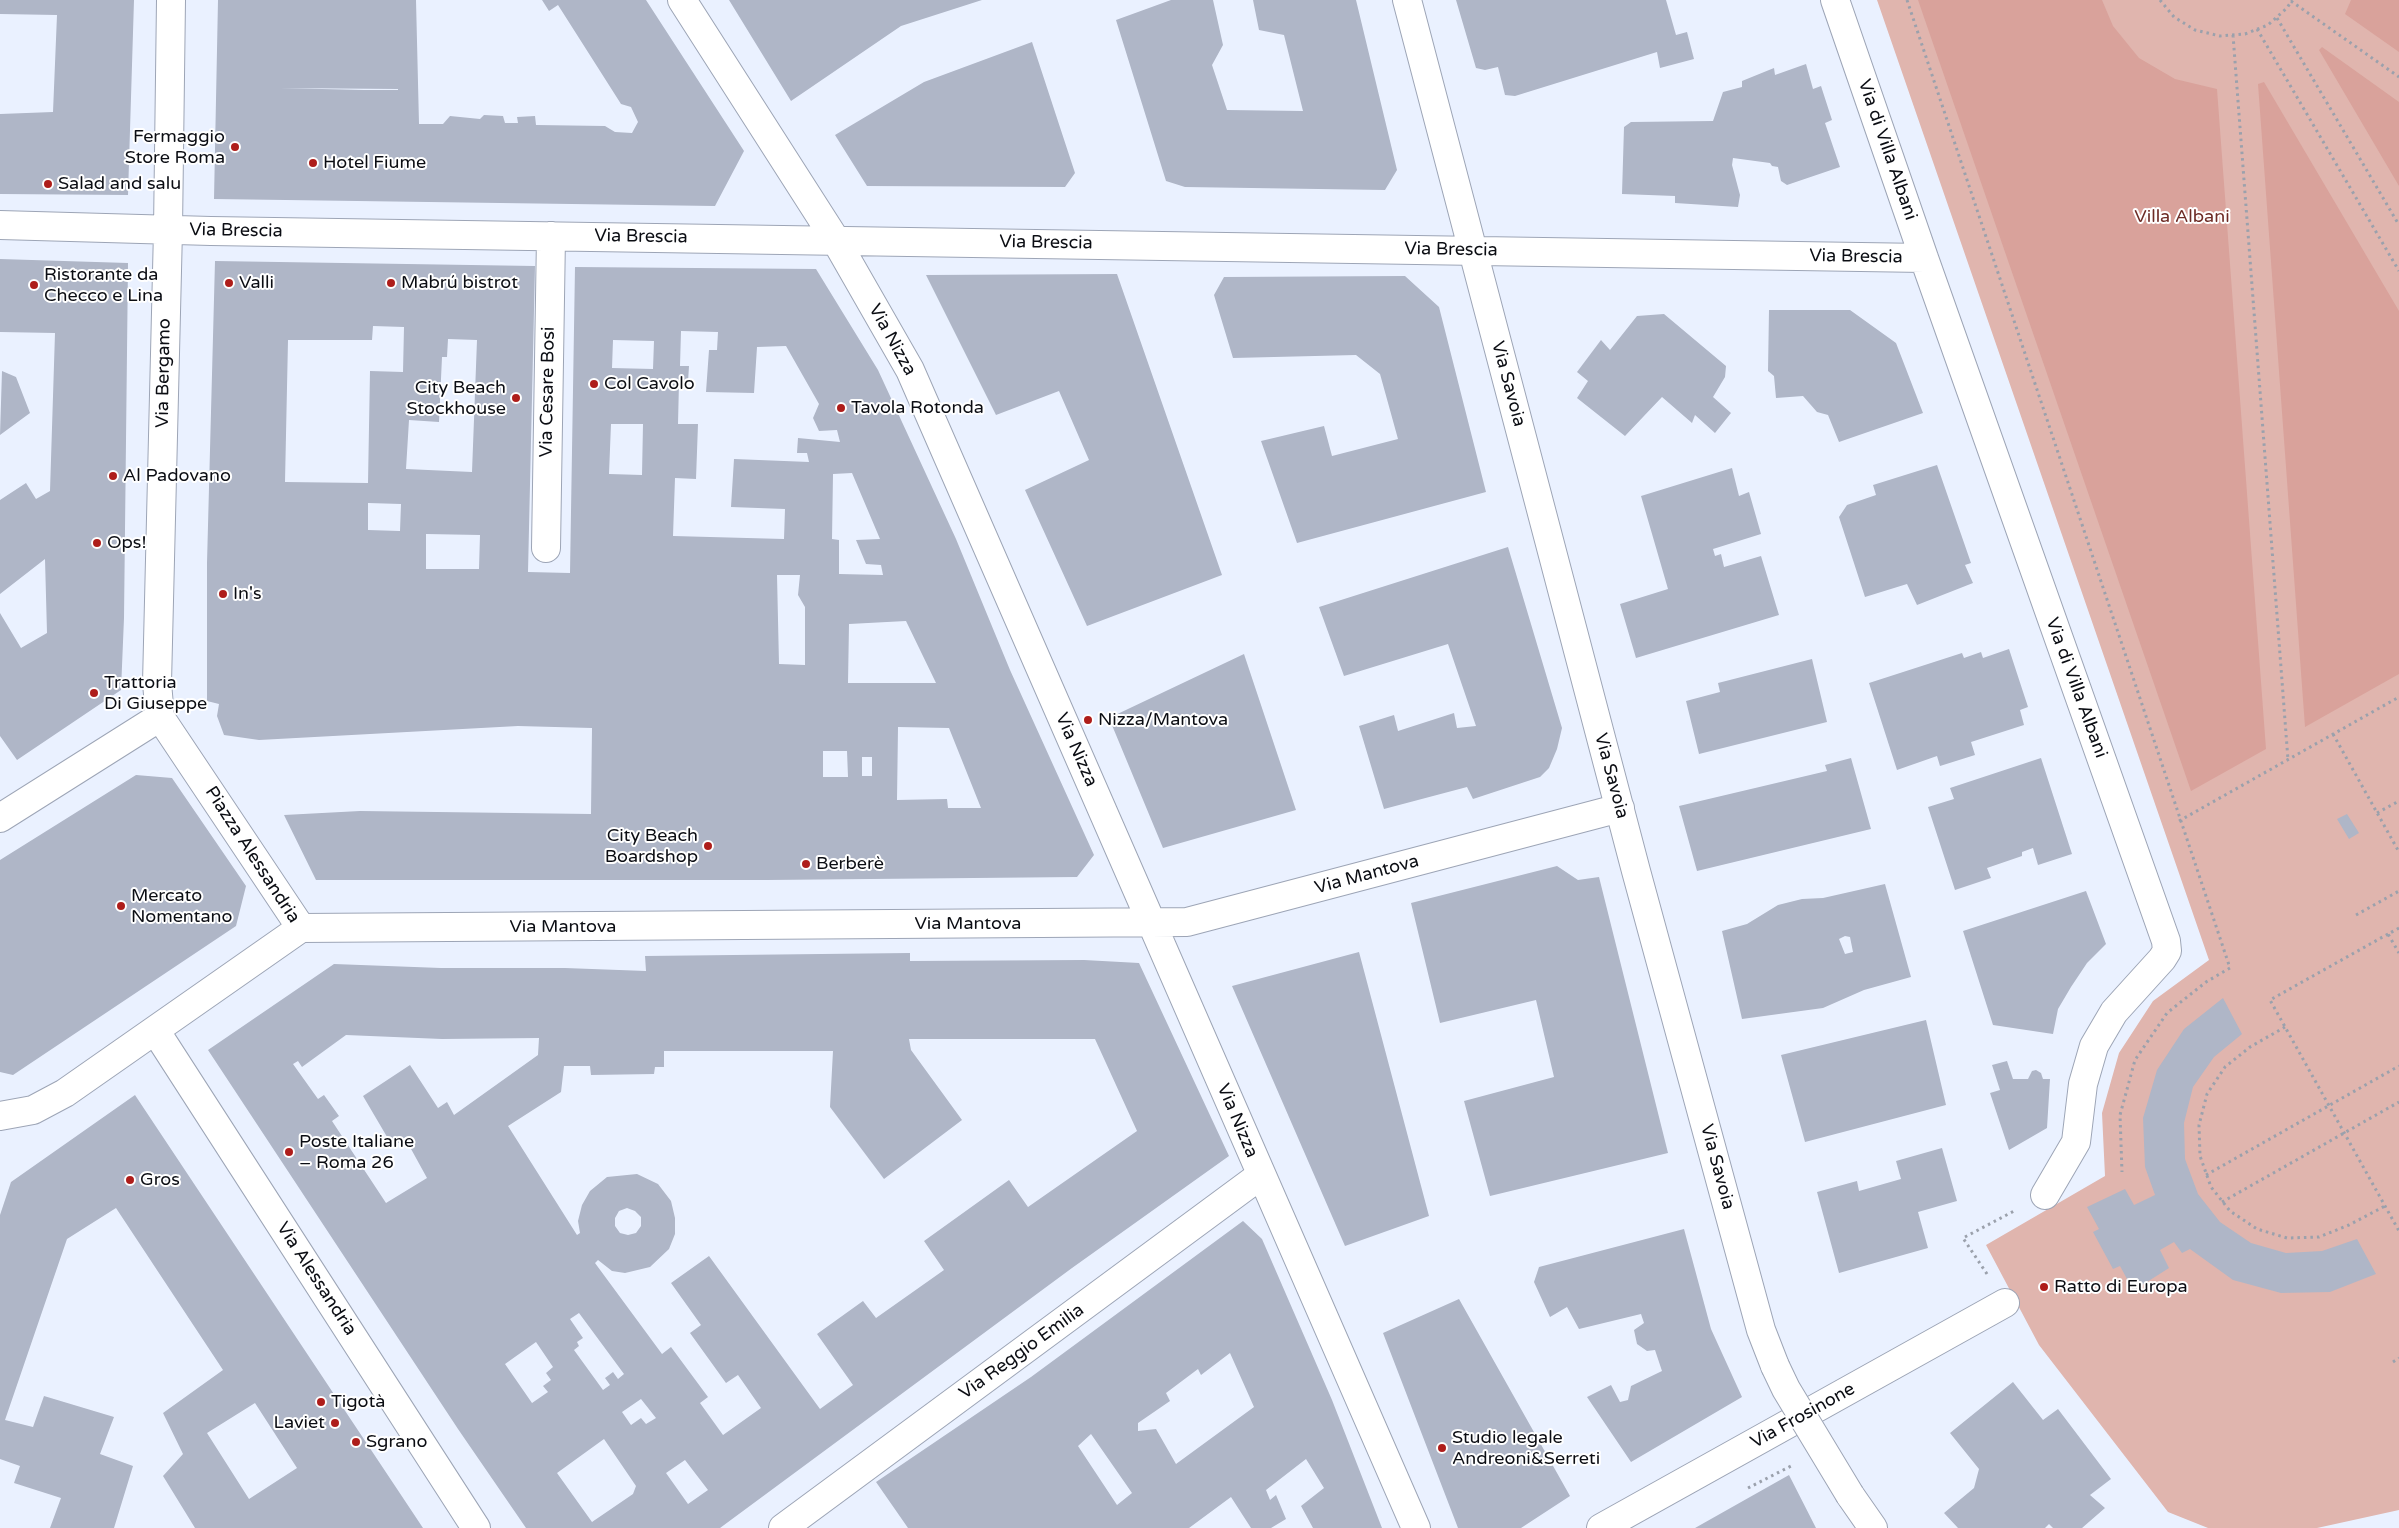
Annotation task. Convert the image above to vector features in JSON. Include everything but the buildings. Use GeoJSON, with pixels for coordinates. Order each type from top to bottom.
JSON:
{"type":"FeatureCollection","features":[{"type":"Feature","properties":{"kind":"street","name":"Via Bergamo"},"geometry":{"type":"LineString","coordinates":[[160,716],[157,683],[168,230],[171,0]]}},
{"type":"Feature","properties":{"kind":"street","name":"Via Nizza"},"geometry":{"type":"LineString","coordinates":[[682,0],[835,239],[910,370],[1416,1528]]}},
{"type":"Feature","properties":{"kind":"street","name":"Via Savoia"},"geometry":{"type":"LineString","coordinates":[[1407,0],[1620,808],[1761,1330],[1775,1366],[1850,1495],[1874,1528]]}},
{"type":"Feature","properties":{"kind":"street","name":"Via di Villa Albani"},"geometry":{"type":"LineString","coordinates":[[1835,0],[1924,258],[2166,940],[2167,951],[2162,960],[2114,1012],[2094,1046],[2083,1084],[2076,1142],[2045,1195]]}},
{"type":"Feature","properties":{"kind":"street","name":"Via Brescia"},"geometry":{"type":"LineString","coordinates":[[0,225],[168,230],[835,239],[1924,258]]}},
{"type":"Feature","properties":{"kind":"street","name":"Via Cesare Bosi"},"geometry":{"type":"LineString","coordinates":[[546,548],[551,236]]}},
{"type":"Feature","properties":{"kind":"street"},"geometry":{"type":"LineString","coordinates":[[1,816],[160,716]]}},
{"type":"Feature","properties":{"kind":"street","name":"Piazza Alessandria"},"geometry":{"type":"LineString","coordinates":[[0,1116],[34,1110],[49,1103],[301,928],[160,716]]}},
{"type":"Feature","properties":{"kind":"street","name":"Via Mantova"},"geometry":{"type":"LineString","coordinates":[[301,928],[1187,922],[1620,808]]}},
{"type":"Feature","properties":{"kind":"street","name":"Via Alessandria"},"geometry":{"type":"LineString","coordinates":[[155,1030],[476,1528]]}},
{"type":"Feature","properties":{"kind":"street","name":"Via Reggio Emilia"},"geometry":{"type":"LineString","coordinates":[[784,1528],[1261,1175]]}},
{"type":"Feature","properties":{"kind":"street","name":"Via Frosinone"},"geometry":{"type":"LineString","coordinates":[[1601,1528],[2005,1303]]}},
{"type":"Feature","properties":{"kind":"path"},"geometry":{"type":"LineString","coordinates":[[1907,0],[2230,968],[2206,982],[2167,1013],[2135,1060],[2120,1115],[2122,1172]]}},
{"type":"Feature","properties":{"kind":"path"},"geometry":{"type":"LineString","coordinates":[[2160,0],[2174,17],[2195,30],[2220,36],[2245,34],[2268,25],[2292,1],[2399,77]]}},
{"type":"Feature","properties":{"kind":"path"},"geometry":{"type":"LineString","coordinates":[[2277,18],[2399,225]]}},
{"type":"Feature","properties":{"kind":"path"},"geometry":{"type":"LineString","coordinates":[[2256,29],[2399,271]]}},
{"type":"Feature","properties":{"kind":"path"},"geometry":{"type":"LineString","coordinates":[[2233,35],[2288,760]]}},
{"type":"Feature","properties":{"kind":"path"},"geometry":{"type":"LineString","coordinates":[[2180,821],[2399,697]]}},
{"type":"Feature","properties":{"kind":"path"},"geometry":{"type":"LineString","coordinates":[[2333,734],[2399,852]]}},
{"type":"Feature","properties":{"kind":"path"},"geometry":{"type":"LineString","coordinates":[[2377,813],[2399,801]]}},
{"type":"Feature","properties":{"kind":"path"},"geometry":{"type":"LineString","coordinates":[[2356,915],[2399,891]]}},
{"type":"Feature","properties":{"kind":"path"},"geometry":{"type":"LineString","coordinates":[[2399,928],[2270,1000],[2399,1231]]}},
{"type":"Feature","properties":{"kind":"path"},"geometry":{"type":"LineString","coordinates":[[2388,934],[2399,953]]}},
{"type":"Feature","properties":{"kind":"path"},"geometry":{"type":"LineString","coordinates":[[2285,1027],[2250,1047],[2225,1067],[2207,1094],[2199,1124],[2200,1156],[2210,1187],[2230,1211],[2257,1229],[2287,1238],[2319,1237],[2349,1226],[2385,1206]]}},
{"type":"Feature","properties":{"kind":"path"},"geometry":{"type":"LineString","coordinates":[[2206,1175],[2399,1066]]}},
{"type":"Feature","properties":{"kind":"path"},"geometry":{"type":"LineString","coordinates":[[2222,1202],[2399,1102]]}},
{"type":"Feature","properties":{"kind":"path"},"geometry":{"type":"LineString","coordinates":[[2005,1303],[1963,1238],[2045,1195]]}},
{"type":"Feature","properties":{"kind":"path"},"geometry":{"type":"LineString","coordinates":[[2393,1362],[2399,1358]]}},
{"type":"Feature","properties":{"kind":"path"},"geometry":{"type":"LineString","coordinates":[[1743,1491],[1823,1450]]}},
{"type":"Feature","properties":{"kind":"green space","name":"Villa Albani"},"geometry":{"type":"Polygon","coordinates":[[[1877,0],[2399,0],[2399,1510],[2317,1528],[2208,1528],[2168,1512],[2039,1345],[1986,1245],[2105,1176],[2102,1113],[2119,1053],[2153,1001],[2209,960],[1877,0]]]}},
{"type":"Feature","properties":{"kind":"green space"},"geometry":{"type":"Polygon","coordinates":[[[1918,0],[2102,0],[2113,26],[2139,58],[2175,79],[2217,89],[2266,749],[2191,791],[1918,0]]]}},
{"type":"Feature","properties":{"kind":"green space"},"geometry":{"type":"Polygon","coordinates":[[[2351,0],[2399,0],[2399,52],[2345,14],[2351,0]]]}},
{"type":"Feature","properties":{"kind":"green space"},"geometry":{"type":"Polygon","coordinates":[[[2322,47],[2399,102],[2399,186],[2319,50],[2322,47]]]}},
{"type":"Feature","properties":{"kind":"green space"},"geometry":{"type":"Polygon","coordinates":[[[2264,82],[2399,311],[2399,674],[2305,727],[2258,84],[2264,82]]]}},
{"type":"Feature","properties":{"kind":"place","name":"Fermaggio Store Roma"},"geometry":{"type":"Point","coordinates":[235,147]}},
{"type":"Feature","properties":{"kind":"place","name":"Hotel Fiume"},"geometry":{"type":"Point","coordinates":[313,163]}},
{"type":"Feature","properties":{"kind":"place","name":"Salad and salu"},"geometry":{"type":"Point","coordinates":[48,184]}},
{"type":"Feature","properties":{"kind":"place","name":"Valli"},"geometry":{"type":"Point","coordinates":[229,283]}},
{"type":"Feature","properties":{"kind":"place","name":"Mabrú bistrot"},"geometry":{"type":"Point","coordinates":[391,283]}},
{"type":"Feature","properties":{"kind":"place","name":"Ristorante da Checco e Lina"},"geometry":{"type":"Point","coordinates":[34,285]}},
{"type":"Feature","properties":{"kind":"place","name":"Col Cavolo"},"geometry":{"type":"Point","coordinates":[594,384]}},
{"type":"Feature","properties":{"kind":"place","name":"City Beach Stockhouse"},"geometry":{"type":"Point","coordinates":[516,398]}},
{"type":"Feature","properties":{"kind":"place","name":"Tavola Rotonda"},"geometry":{"type":"Point","coordinates":[841,408]}},
{"type":"Feature","properties":{"kind":"place","name":"Al Padovano"},"geometry":{"type":"Point","coordinates":[113,476]}},
{"type":"Feature","properties":{"kind":"place","name":"Ops!"},"geometry":{"type":"Point","coordinates":[97,543]}},
{"type":"Feature","properties":{"kind":"place","name":"In's"},"geometry":{"type":"Point","coordinates":[223,594]}},
{"type":"Feature","properties":{"kind":"place","name":"Trattoria Di Giuseppe"},"geometry":{"type":"Point","coordinates":[94,693]}},
{"type":"Feature","properties":{"kind":"place","name":"Nizza/Mantova"},"geometry":{"type":"Point","coordinates":[1088,720]}},
{"type":"Feature","properties":{"kind":"place","name":"City Beach Boardshop"},"geometry":{"type":"Point","coordinates":[708,846]}},
{"type":"Feature","properties":{"kind":"place","name":"Berberè"},"geometry":{"type":"Point","coordinates":[806,864]}},
{"type":"Feature","properties":{"kind":"place","name":"Mercato Nomentano"},"geometry":{"type":"Point","coordinates":[121,906]}},
{"type":"Feature","properties":{"kind":"place","name":"Poste Italiane – Roma 26"},"geometry":{"type":"Point","coordinates":[289,1152]}},
{"type":"Feature","properties":{"kind":"place","name":"Gros"},"geometry":{"type":"Point","coordinates":[130,1180]}},
{"type":"Feature","properties":{"kind":"place","name":"Ratto di Europa"},"geometry":{"type":"Point","coordinates":[2044,1287]}},
{"type":"Feature","properties":{"kind":"place","name":"Tigotà"},"geometry":{"type":"Point","coordinates":[321,1402]}},
{"type":"Feature","properties":{"kind":"place","name":"Laviet"},"geometry":{"type":"Point","coordinates":[335,1423]}},
{"type":"Feature","properties":{"kind":"place","name":"Sgrano"},"geometry":{"type":"Point","coordinates":[356,1442]}},
{"type":"Feature","properties":{"kind":"place","name":"Studio legale Andreoni&Serreti"},"geometry":{"type":"Point","coordinates":[1442,1448]}}]}
